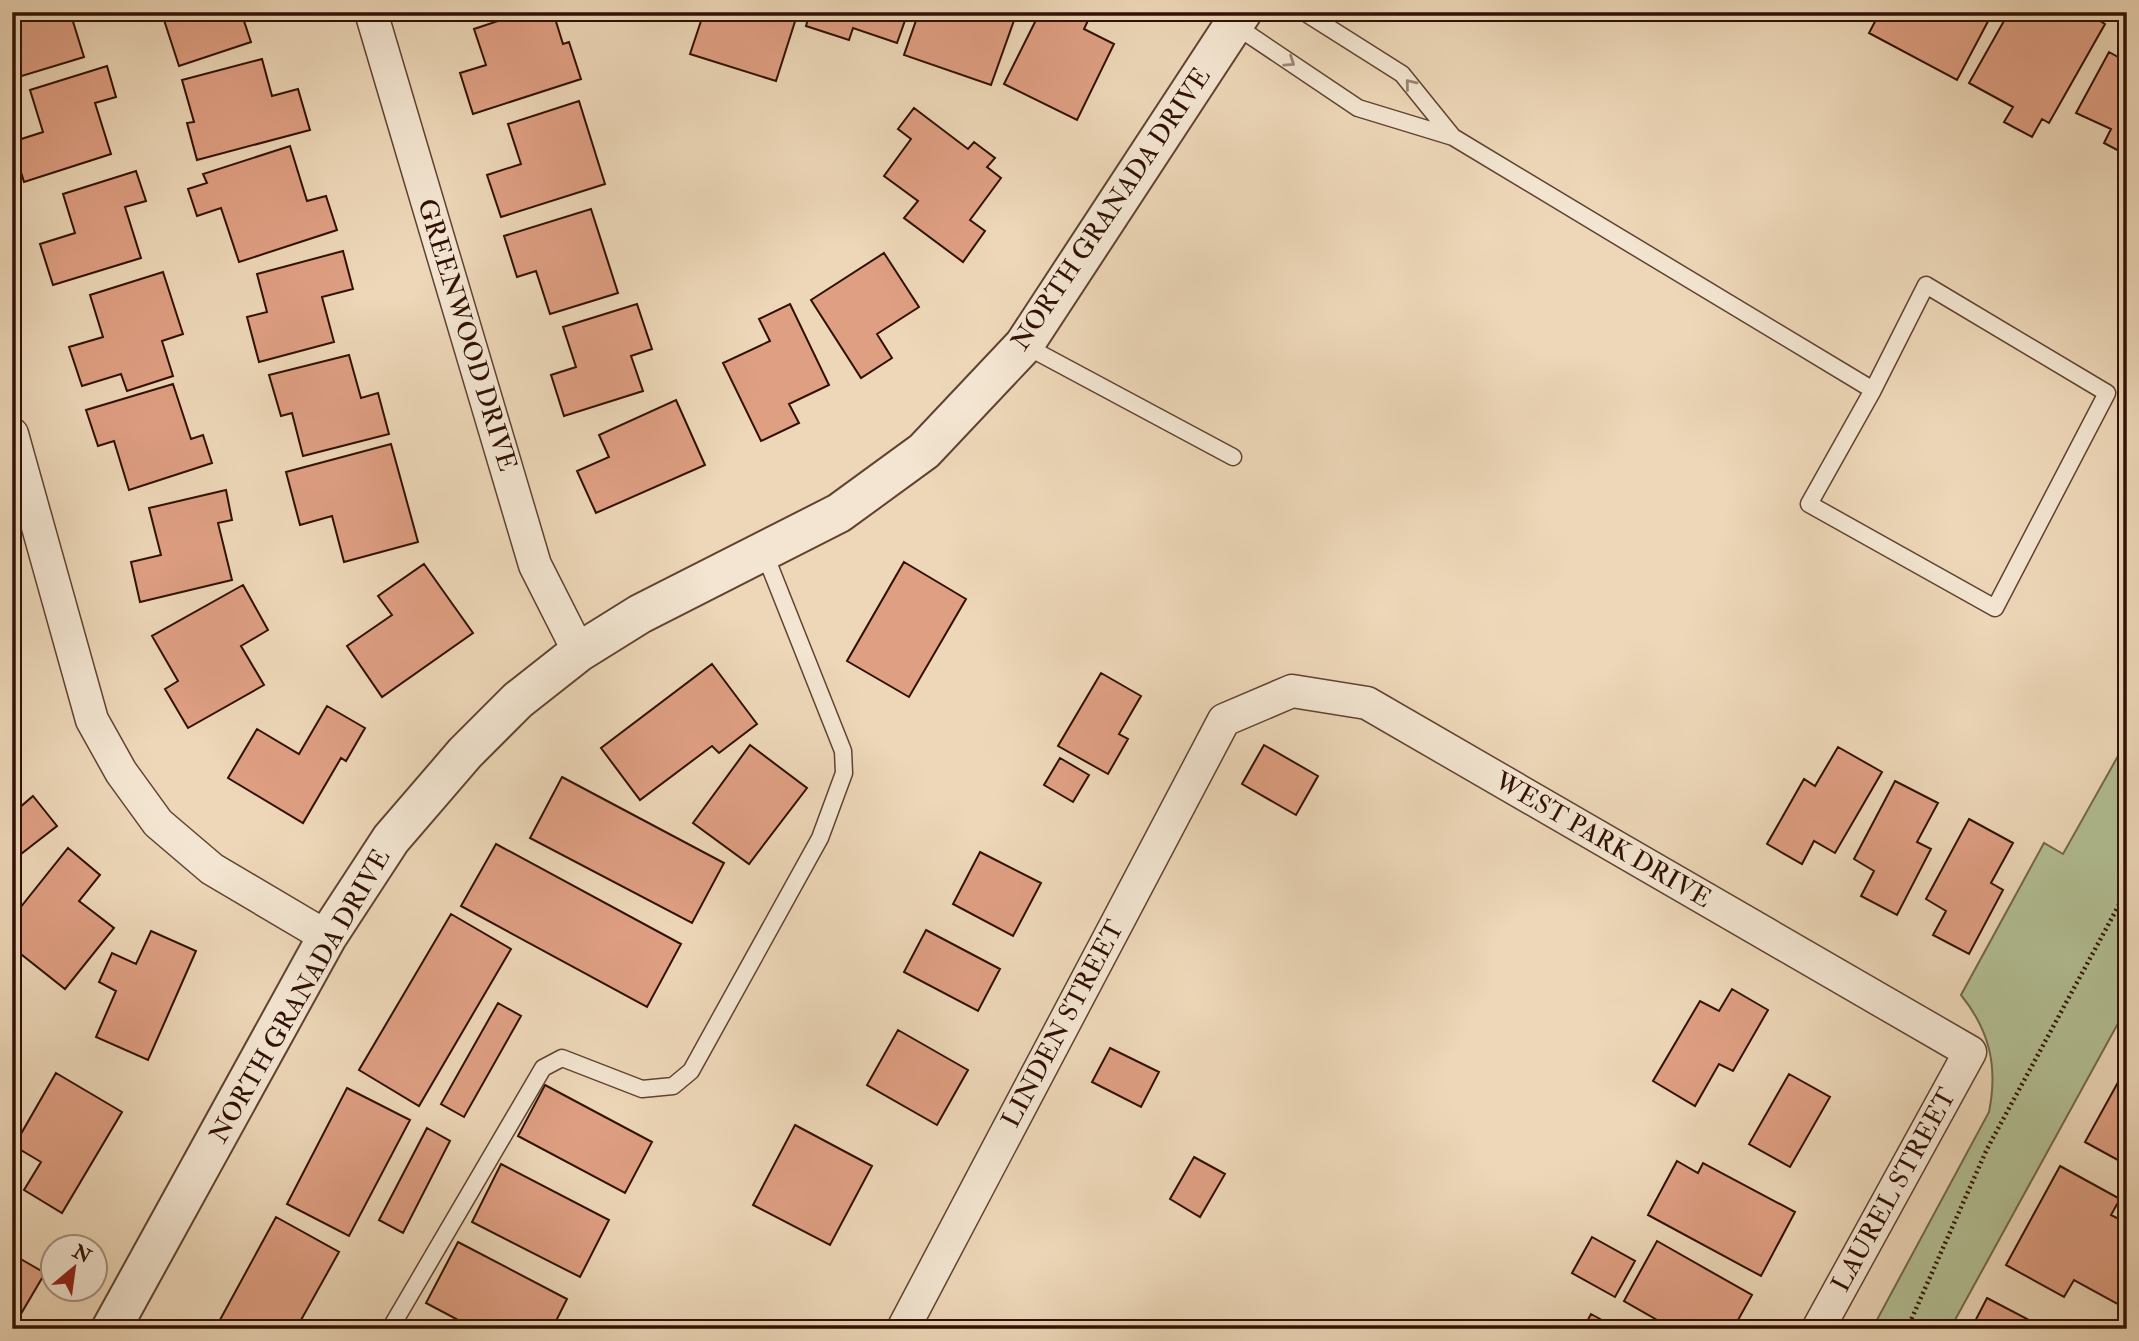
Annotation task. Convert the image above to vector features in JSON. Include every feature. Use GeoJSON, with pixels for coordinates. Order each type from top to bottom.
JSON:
{"type":"FeatureCollection","features":[{"type":"Feature","properties":{"kind":"street","name":"GREENWOOD DRIVE"},"geometry":{"type":"LineString","coordinates":[[371,12],[535,565],[579,652]]}},
{"type":"Feature","properties":{"kind":"street","name":"NORTH GRANADA DRIVE"},"geometry":{"type":"LineString","coordinates":[[111,1329],[327,937],[391,839],[465,753],[518,700],[579,652],[640,614],[839,513],[924,451],[1024,345],[1237,18]]}},
{"type":"Feature","properties":{"kind":"street"},"geometry":{"type":"LineString","coordinates":[[12,434],[92,720],[121,772],[158,823],[212,869],[327,937]]}},
{"type":"Feature","properties":{"kind":"street","name":"WEST PARK DRIVE"},"geometry":{"type":"LineString","coordinates":[[1224,720],[1292,691],[1367,703],[1970,1052]]}},
{"type":"Feature","properties":{"kind":"street","name":"LINDEN STREET"},"geometry":{"type":"LineString","coordinates":[[902,1329],[1224,720]]}},
{"type":"Feature","properties":{"kind":"street","name":"LAUREL STREET"},"geometry":{"type":"LineString","coordinates":[[1818,1329],[1970,1052]]}},
{"type":"Feature","properties":{"kind":"lane"},"geometry":{"type":"LineString","coordinates":[[1304,12],[1402,74],[1453,137]]}},
{"type":"Feature","properties":{"kind":"lane"},"geometry":{"type":"LineString","coordinates":[[1237,18],[1358,108],[1453,137],[1873,390]]}},
{"type":"Feature","properties":{"kind":"lane"},"geometry":{"type":"LineString","coordinates":[[1926,285],[2107,393],[1996,608],[1809,504],[1873,390],[1926,285]]}},
{"type":"Feature","properties":{"kind":"lane"},"geometry":{"type":"LineString","coordinates":[[1024,345],[1233,457]]}},
{"type":"Feature","properties":{"kind":"lane"},"geometry":{"type":"LineString","coordinates":[[390,1329],[543,1068],[562,1058],[642,1089],[673,1086],[691,1071],[820,838],[844,773],[843,751],[764,552]]}},
{"type":"Feature","properties":{"kind":"path"},"geometry":{"type":"LineString","coordinates":[[1907,1329],[1987,1149],[2127,890]]}},
{"type":"Feature","properties":{"kind":"green space"},"geometry":{"type":"Polygon","coordinates":[[[2127,740],[2127,1007],[1950,1329],[1872,1329],[1989,1112],[1993,1080],[1989,1050],[1979,1022],[1961,995],[2044,843],[2063,854],[2127,740]]]}},
{"type":"Feature","properties":{"kind":"building"},"geometry":{"type":"Polygon","coordinates":[[[12,12],[70,12],[84,57],[12,79],[12,12]]]}},
{"type":"Feature","properties":{"kind":"building"},"geometry":{"type":"Polygon","coordinates":[[[179,12],[241,12],[251,42],[179,66],[164,20],[180,15],[179,12]]]}},
{"type":"Feature","properties":{"kind":"building"},"geometry":{"type":"Polygon","coordinates":[[[525,12],[553,12],[563,44],[569,42],[581,79],[473,114],[460,73],[486,65],[474,29],[525,12]]]}},
{"type":"Feature","properties":{"kind":"building"},"geometry":{"type":"Polygon","coordinates":[[[704,12],[798,12],[776,81],[690,54],[704,12]]]}},
{"type":"Feature","properties":{"kind":"building"},"geometry":{"type":"Polygon","coordinates":[[[810,12],[908,12],[897,43],[853,28],[849,40],[806,26],[810,12]]]}},
{"type":"Feature","properties":{"kind":"building"},"geometry":{"type":"Polygon","coordinates":[[[919,12],[1017,12],[991,85],[904,55],[919,12]]]}},
{"type":"Feature","properties":{"kind":"building"},"geometry":{"type":"Polygon","coordinates":[[[1040,12],[1092,12],[1084,29],[1114,44],[1077,120],[1004,84],[1040,12]]]}},
{"type":"Feature","properties":{"kind":"building"},"geometry":{"type":"Polygon","coordinates":[[[1880,12],[1993,12],[1957,80],[1869,33],[1880,12]]]}},
{"type":"Feature","properties":{"kind":"building"},"geometry":{"type":"Polygon","coordinates":[[[2009,12],[2085,12],[2105,24],[2049,123],[2042,119],[2032,137],[2004,122],[2013,107],[1969,83],[2009,12]]]}},
{"type":"Feature","properties":{"kind":"building"},"geometry":{"type":"Polygon","coordinates":[[[2109,52],[2127,62],[2127,138],[2119,151],[2104,143],[2111,129],[2076,113],[2109,52]]]}},
{"type":"Feature","properties":{"kind":"building"},"geometry":{"type":"Polygon","coordinates":[[[262,59],[272,96],[298,89],[310,130],[197,160],[187,123],[194,122],[182,80],[262,59]]]}},
{"type":"Feature","properties":{"kind":"building"},"geometry":{"type":"Polygon","coordinates":[[[107,66],[116,97],[95,103],[111,154],[24,182],[12,142],[43,132],[30,90],[107,66]]]}},
{"type":"Feature","properties":{"kind":"building"},"geometry":{"type":"Polygon","coordinates":[[[579,101],[605,184],[501,217],[487,175],[521,164],[508,124],[579,101]]]}},
{"type":"Feature","properties":{"kind":"building"},"geometry":{"type":"Polygon","coordinates":[[[914,108],[968,149],[974,142],[995,158],[987,167],[1001,178],[970,220],[985,231],[963,262],[904,218],[918,201],[884,176],[911,139],[898,129],[914,108]]]}},
{"type":"Feature","properties":{"kind":"building"},"geometry":{"type":"Polygon","coordinates":[[[290,146],[307,201],[326,196],[337,230],[239,262],[221,208],[197,216],[188,189],[207,183],[203,174],[290,146]]]}},
{"type":"Feature","properties":{"kind":"building"},"geometry":{"type":"Polygon","coordinates":[[[136,171],[146,201],[125,207],[141,258],[53,285],[40,244],[75,233],[63,194],[136,171]]]}},
{"type":"Feature","properties":{"kind":"building"},"geometry":{"type":"Polygon","coordinates":[[[591,209],[618,293],[550,314],[536,271],[517,277],[504,236],[591,209]]]}},
{"type":"Feature","properties":{"kind":"building"},"geometry":{"type":"Polygon","coordinates":[[[343,251],[353,289],[322,297],[334,342],[259,362],[247,317],[267,312],[257,274],[343,251]]]}},
{"type":"Feature","properties":{"kind":"building"},"geometry":{"type":"Polygon","coordinates":[[[884,253],[919,307],[877,334],[892,358],[861,378],[811,300],[884,253]]]}},
{"type":"Feature","properties":{"kind":"building"},"geometry":{"type":"Polygon","coordinates":[[[163,272],[183,334],[162,341],[173,376],[127,391],[121,374],[82,386],[69,347],[103,337],[90,295],[163,272]]]}},
{"type":"Feature","properties":{"kind":"building"},"geometry":{"type":"Polygon","coordinates":[[[637,304],[652,349],[631,356],[643,391],[564,416],[551,375],[576,367],[563,327],[637,304]]]}},
{"type":"Feature","properties":{"kind":"building"},"geometry":{"type":"Polygon","coordinates":[[[790,304],[829,385],[789,404],[799,423],[761,441],[723,363],[770,341],[759,319],[790,304]]]}},
{"type":"Feature","properties":{"kind":"building"},"geometry":{"type":"Polygon","coordinates":[[[349,355],[361,398],[378,393],[389,434],[303,456],[292,413],[281,416],[269,375],[349,355]]]}},
{"type":"Feature","properties":{"kind":"building"},"geometry":{"type":"Polygon","coordinates":[[[173,384],[191,439],[203,435],[212,463],[129,490],[114,441],[98,446],[86,410],[173,384]]]}},
{"type":"Feature","properties":{"kind":"building"},"geometry":{"type":"Polygon","coordinates":[[[676,400],[705,465],[596,513],[577,471],[609,457],[599,435],[676,400]]]}},
{"type":"Feature","properties":{"kind":"building"},"geometry":{"type":"Polygon","coordinates":[[[391,444],[418,542],[344,562],[332,516],[300,525],[286,472],[391,444]]]}},
{"type":"Feature","properties":{"kind":"building"},"geometry":{"type":"Polygon","coordinates":[[[226,490],[232,520],[218,523],[232,580],[140,602],[131,562],[161,555],[149,508],[226,490]]]}},
{"type":"Feature","properties":{"kind":"building"},"geometry":{"type":"Polygon","coordinates":[[[904,562],[966,599],[909,697],[847,661],[904,562]]]}},
{"type":"Feature","properties":{"kind":"building"},"geometry":{"type":"Polygon","coordinates":[[[424,564],[473,633],[382,697],[347,646],[392,615],[378,596],[424,564]]]}},
{"type":"Feature","properties":{"kind":"building"},"geometry":{"type":"Polygon","coordinates":[[[243,585],[268,630],[241,646],[264,685],[188,728],[165,689],[178,681],[152,636],[243,585]]]}},
{"type":"Feature","properties":{"kind":"building"},"geometry":{"type":"Polygon","coordinates":[[[712,664],[757,724],[719,753],[712,746],[640,800],[601,748],[712,664]]]}},
{"type":"Feature","properties":{"kind":"building"},"geometry":{"type":"Polygon","coordinates":[[[1101,673],[1141,696],[1119,734],[1128,739],[1108,774],[1058,746],[1101,673]]]}},
{"type":"Feature","properties":{"kind":"building"},"geometry":{"type":"Polygon","coordinates":[[[327,706],[365,728],[346,761],[341,758],[303,823],[228,778],[257,729],[299,754],[327,706]]]}},
{"type":"Feature","properties":{"kind":"building"},"geometry":{"type":"Polygon","coordinates":[[[750,745],[807,788],[749,864],[693,823],[750,745]]]}},
{"type":"Feature","properties":{"kind":"building"},"geometry":{"type":"Polygon","coordinates":[[[1264,745],[1318,776],[1296,815],[1242,784],[1264,745]]]}},
{"type":"Feature","properties":{"kind":"building"},"geometry":{"type":"Polygon","coordinates":[[[1838,747],[1882,772],[1835,853],[1814,841],[1802,864],[1767,844],[1804,779],[1815,786],[1838,747]]]}},
{"type":"Feature","properties":{"kind":"building"},"geometry":{"type":"Polygon","coordinates":[[[1060,758],[1089,775],[1073,802],[1044,785],[1060,758]]]}},
{"type":"Feature","properties":{"kind":"building"},"geometry":{"type":"Polygon","coordinates":[[[562,777],[724,863],[692,923],[530,838],[562,777]]]}},
{"type":"Feature","properties":{"kind":"building"},"geometry":{"type":"Polygon","coordinates":[[[1895,781],[1938,803],[1917,842],[1931,849],[1897,915],[1861,896],[1874,871],[1854,859],[1895,781]]]}},
{"type":"Feature","properties":{"kind":"building"},"geometry":{"type":"Polygon","coordinates":[[[33,796],[57,826],[12,861],[12,800],[19,808],[33,796]]]}},
{"type":"Feature","properties":{"kind":"building"},"geometry":{"type":"Polygon","coordinates":[[[1969,819],[2013,843],[1991,883],[2003,890],[1969,954],[1933,935],[1946,911],[1926,899],[1969,819]]]}},
{"type":"Feature","properties":{"kind":"building"},"geometry":{"type":"Polygon","coordinates":[[[496,844],[681,944],[647,1007],[461,906],[496,844]]]}},
{"type":"Feature","properties":{"kind":"building"},"geometry":{"type":"Polygon","coordinates":[[[68,848],[100,875],[79,901],[114,928],[65,989],[12,947],[12,918],[68,848]]]}},
{"type":"Feature","properties":{"kind":"building"},"geometry":{"type":"Polygon","coordinates":[[[980,852],[1041,883],[1013,936],[953,904],[980,852]]]}},
{"type":"Feature","properties":{"kind":"building"},"geometry":{"type":"Polygon","coordinates":[[[451,914],[511,949],[419,1106],[359,1070],[451,914]]]}},
{"type":"Feature","properties":{"kind":"building"},"geometry":{"type":"Polygon","coordinates":[[[926,930],[1000,969],[978,1011],[904,972],[926,930]]]}},
{"type":"Feature","properties":{"kind":"building"},"geometry":{"type":"Polygon","coordinates":[[[151,931],[196,951],[148,1060],[96,1037],[116,991],[99,982],[112,953],[136,964],[151,931]]]}},
{"type":"Feature","properties":{"kind":"building"},"geometry":{"type":"Polygon","coordinates":[[[1732,989],[1768,1010],[1733,1071],[1719,1064],[1695,1106],[1653,1081],[1700,1001],[1719,1011],[1732,989]]]}},
{"type":"Feature","properties":{"kind":"building"},"geometry":{"type":"Polygon","coordinates":[[[498,1003],[521,1016],[464,1117],[441,1104],[498,1003]]]}},
{"type":"Feature","properties":{"kind":"building"},"geometry":{"type":"Polygon","coordinates":[[[898,1030],[968,1070],[937,1125],[867,1085],[898,1030]]]}},
{"type":"Feature","properties":{"kind":"building"},"geometry":{"type":"Polygon","coordinates":[[[1110,1048],[1159,1072],[1141,1107],[1092,1082],[1110,1048]]]}},
{"type":"Feature","properties":{"kind":"building"},"geometry":{"type":"Polygon","coordinates":[[[2127,1066],[2127,1165],[2085,1142],[2127,1066]]]}},
{"type":"Feature","properties":{"kind":"building"},"geometry":{"type":"Polygon","coordinates":[[[56,1073],[122,1112],[62,1213],[24,1190],[41,1162],[14,1146],[56,1073]]]}},
{"type":"Feature","properties":{"kind":"building"},"geometry":{"type":"Polygon","coordinates":[[[1789,1074],[1830,1097],[1790,1167],[1749,1144],[1789,1074]]]}},
{"type":"Feature","properties":{"kind":"building"},"geometry":{"type":"Polygon","coordinates":[[[545,1085],[652,1142],[625,1193],[518,1136],[545,1085]]]}},
{"type":"Feature","properties":{"kind":"building"},"geometry":{"type":"Polygon","coordinates":[[[347,1088],[410,1120],[349,1236],[287,1204],[347,1088]]]}},
{"type":"Feature","properties":{"kind":"building"},"geometry":{"type":"Polygon","coordinates":[[[795,1125],[872,1166],[830,1245],[753,1205],[795,1125]]]}},
{"type":"Feature","properties":{"kind":"building"},"geometry":{"type":"Polygon","coordinates":[[[427,1128],[450,1141],[403,1233],[379,1220],[427,1128]]]}},
{"type":"Feature","properties":{"kind":"building"},"geometry":{"type":"Polygon","coordinates":[[[1194,1157],[1225,1174],[1200,1217],[1170,1199],[1194,1157]]]}},
{"type":"Feature","properties":{"kind":"building"},"geometry":{"type":"Polygon","coordinates":[[[1677,1161],[1698,1173],[1703,1163],[1795,1212],[1761,1276],[1648,1215],[1677,1161]]]}},
{"type":"Feature","properties":{"kind":"building"},"geometry":{"type":"Polygon","coordinates":[[[501,1164],[609,1220],[580,1277],[472,1222],[501,1164]]]}},
{"type":"Feature","properties":{"kind":"building"},"geometry":{"type":"Polygon","coordinates":[[[2060,1166],[2120,1199],[2111,1215],[2127,1223],[2127,1300],[2123,1307],[2074,1280],[2064,1297],[2006,1265],[2060,1166]]]}},
{"type":"Feature","properties":{"kind":"building"},"geometry":{"type":"Polygon","coordinates":[[[276,1217],[339,1252],[296,1329],[215,1329],[276,1217]]]}},
{"type":"Feature","properties":{"kind":"building"},"geometry":{"type":"Polygon","coordinates":[[[1592,1237],[1635,1261],[1615,1297],[1572,1273],[1592,1237]]]}},
{"type":"Feature","properties":{"kind":"building"},"geometry":{"type":"Polygon","coordinates":[[[1657,1241],[1752,1295],[1733,1329],[1673,1329],[1624,1301],[1657,1241]]]}},
{"type":"Feature","properties":{"kind":"building"},"geometry":{"type":"Polygon","coordinates":[[[458,1242],[567,1299],[552,1329],[475,1329],[426,1303],[458,1242]]]}},
{"type":"Feature","properties":{"kind":"building"},"geometry":{"type":"Polygon","coordinates":[[[12,1254],[38,1269],[38,1285],[12,1329],[12,1254]]]}},
{"type":"Feature","properties":{"kind":"building"},"geometry":{"type":"Polygon","coordinates":[[[1987,1298],[2046,1329],[1971,1329],[1987,1298]]]}},
{"type":"Feature","properties":{"kind":"building"},"geometry":{"type":"Polygon","coordinates":[[[1591,1314],[1618,1329],[1583,1329],[1591,1314]]]}}]}
